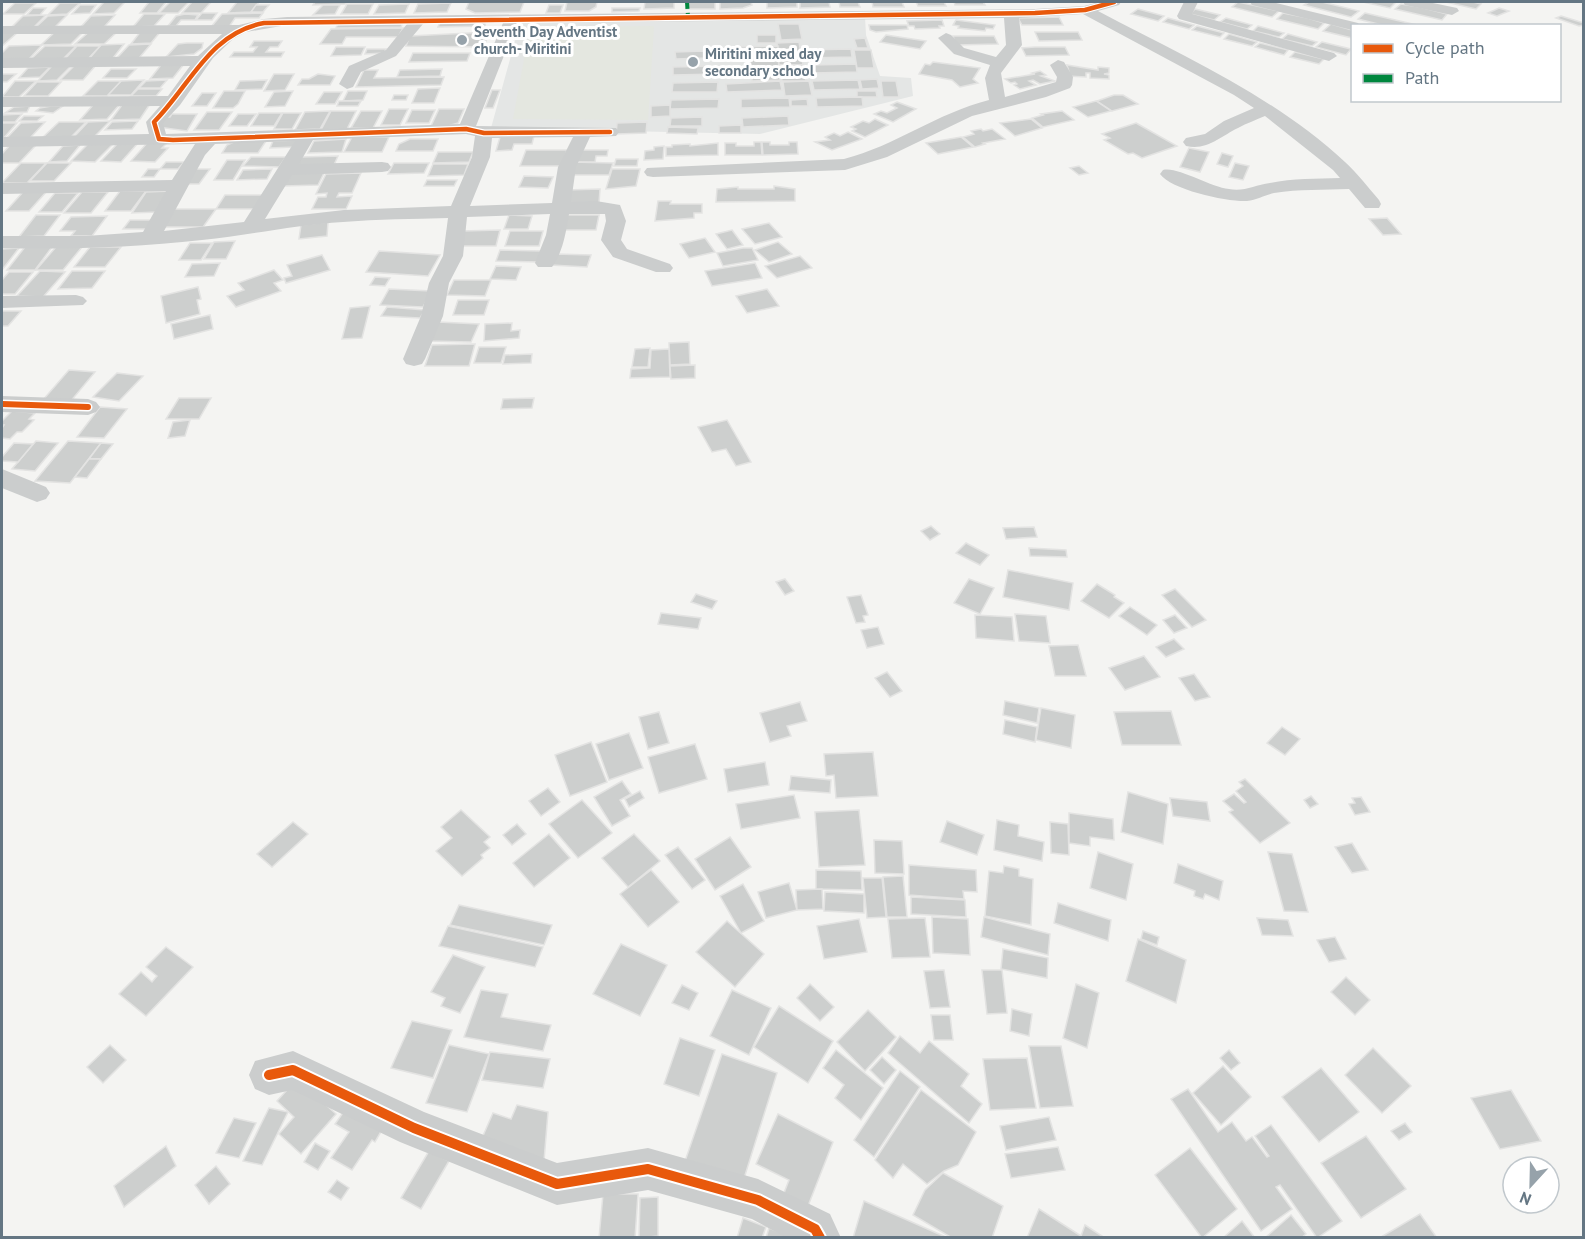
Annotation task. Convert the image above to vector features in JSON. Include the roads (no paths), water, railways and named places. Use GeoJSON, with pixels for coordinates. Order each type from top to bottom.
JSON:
{"type":"FeatureCollection","features":[{"type":"Feature","properties":{"kind":"street"},"geometry":{"type":"LineString","coordinates":[[301,21],[308,2]]}},
{"type":"Feature","properties":{"kind":"street"},"geometry":{"type":"LineString","coordinates":[[458,19],[457,10],[464,2]]}},
{"type":"Feature","properties":{"kind":"street"},"geometry":{"type":"LineString","coordinates":[[537,2],[536,7],[545,18]]}},
{"type":"Feature","properties":{"kind":"street"},"geometry":{"type":"LineString","coordinates":[[610,2],[608,9],[615,18]]}},
{"type":"Feature","properties":{"kind":"street"},"geometry":{"type":"LineString","coordinates":[[833,2],[834,7],[844,15]]}},
{"type":"Feature","properties":{"kind":"street"},"geometry":{"type":"LineString","coordinates":[[159,139],[154,122],[174,101],[203,61],[227,36],[262,23],[615,18],[765,8],[844,15],[915,7],[1011,12],[1085,10],[1112,2]]}},
{"type":"Feature","properties":{"kind":"street"},"geometry":{"type":"LineString","coordinates":[[1191,2],[1184,16],[1329,56]]}},
{"type":"Feature","properties":{"kind":"street"},"geometry":{"type":"LineString","coordinates":[[1257,2],[1351,26]]}},
{"type":"Feature","properties":{"kind":"street"},"geometry":{"type":"LineString","coordinates":[[1410,2],[1452,11]]}},
{"type":"Feature","properties":{"kind":"street"},"geometry":{"type":"LineString","coordinates":[[1085,10],[1215,78],[1266,109],[1339,166],[1372,204]]}},
{"type":"Feature","properties":{"kind":"street"},"geometry":{"type":"LineString","coordinates":[[972,129],[995,103],[997,93],[992,77],[998,62],[1014,45],[1011,12]]}},
{"type":"Feature","properties":{"kind":"street"},"geometry":{"type":"LineString","coordinates":[[414,359],[432,316],[440,283],[453,256],[458,213],[481,157],[475,131],[512,18]]}},
{"type":"Feature","properties":{"kind":"street"},"geometry":{"type":"LineString","coordinates":[[347,84],[355,69],[391,53],[418,20]]}},
{"type":"Feature","properties":{"kind":"street"},"geometry":{"type":"LineString","coordinates":[[2,30],[241,29]]}},
{"type":"Feature","properties":{"kind":"street"},"geometry":{"type":"LineString","coordinates":[[2,51],[32,30]]}},
{"type":"Feature","properties":{"kind":"street"},"geometry":{"type":"LineString","coordinates":[[946,38],[959,51],[998,62]]}},
{"type":"Feature","properties":{"kind":"street"},"geometry":{"type":"LineString","coordinates":[[29,141],[115,61]]}},
{"type":"Feature","properties":{"kind":"street"},"geometry":{"type":"LineString","coordinates":[[2,63],[203,61]]}},
{"type":"Feature","properties":{"kind":"street"},"geometry":{"type":"LineString","coordinates":[[653,172],[838,166],[874,156],[956,116],[995,103],[1041,94],[1064,85],[1065,77],[1058,65]]}},
{"type":"Feature","properties":{"kind":"street"},"geometry":{"type":"LineString","coordinates":[[2,102],[174,101]]}},
{"type":"Feature","properties":{"kind":"street"},"geometry":{"type":"LineString","coordinates":[[1192,142],[1211,138],[1230,125],[1266,109]]}},
{"type":"Feature","properties":{"kind":"street"},"geometry":{"type":"LineString","coordinates":[[2,142],[189,140],[211,136],[307,136],[475,131],[583,134],[610,132]]}},
{"type":"Feature","properties":{"kind":"street"},"geometry":{"type":"LineString","coordinates":[[545,263],[556,235],[567,167],[583,134]]}},
{"type":"Feature","properties":{"kind":"street"},"geometry":{"type":"LineString","coordinates":[[150,238],[197,153],[211,136]]}},
{"type":"Feature","properties":{"kind":"street"},"geometry":{"type":"LineString","coordinates":[[250,228],[307,136]]}},
{"type":"Feature","properties":{"kind":"street"},"geometry":{"type":"LineString","coordinates":[[692,183],[765,185],[817,182],[838,166]]}},
{"type":"Feature","properties":{"kind":"street"},"geometry":{"type":"LineString","coordinates":[[286,170],[382,167]]}},
{"type":"Feature","properties":{"kind":"street"},"geometry":{"type":"LineString","coordinates":[[1169,174],[1190,184],[1228,195],[1249,195],[1270,188]]}},
{"type":"Feature","properties":{"kind":"street"},"geometry":{"type":"LineString","coordinates":[[1217,176],[1223,182],[1270,188],[1354,183]]}},
{"type":"Feature","properties":{"kind":"street"},"geometry":{"type":"LineString","coordinates":[[2,188],[178,185]]}},
{"type":"Feature","properties":{"kind":"street"},"geometry":{"type":"LineString","coordinates":[[2,242],[86,242],[150,238],[250,228],[314,218],[458,213],[561,206],[613,209],[616,221],[611,240],[620,253],[663,268]]}},
{"type":"Feature","properties":{"kind":"street"},"geometry":{"type":"LineString","coordinates":[[2,302],[76,301]]}},
{"type":"Feature","properties":{"kind":"street"},"geometry":{"type":"LineString","coordinates":[[2,404],[88,407]]}},
{"type":"Feature","properties":{"kind":"street"},"geometry":{"type":"LineString","coordinates":[[2,478],[37,494]]}},
{"type":"Feature","properties":{"kind":"street"},"geometry":{"type":"LineString","coordinates":[[269,1075],[293,1070],[414,1128],[557,1184],[648,1169],[758,1200],[815,1229],[820,1238]]}},
{"type":"Feature","properties":{"kind":"place","name":"Seventh Day Adventist church- Miritini"},"geometry":{"type":"Point","coordinates":[462,40]}},
{"type":"Feature","properties":{"kind":"place","name":"Miritini mixed day secondary school"},"geometry":{"type":"Point","coordinates":[693,62]}}]}
